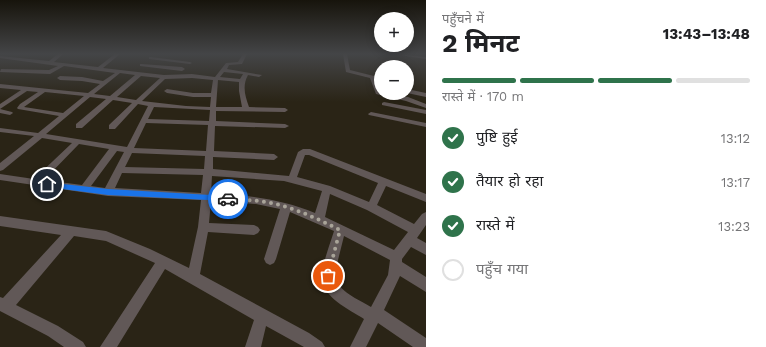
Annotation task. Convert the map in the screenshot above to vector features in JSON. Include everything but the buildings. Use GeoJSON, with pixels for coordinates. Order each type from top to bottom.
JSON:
{"type":"FeatureCollection","features":[{"type":"Feature","properties":{"kind":"street"},"geometry":{"type":"LineString","coordinates":[[0,71],[49,73],[54,70]]}},
{"type":"Feature","properties":{"kind":"street"},"geometry":{"type":"LineString","coordinates":[[112,70],[164,77],[186,76],[241,81]]}},
{"type":"Feature","properties":{"kind":"street"},"geometry":{"type":"LineString","coordinates":[[152,75],[157,70]]}},
{"type":"Feature","properties":{"kind":"street"},"geometry":{"type":"LineString","coordinates":[[193,277],[203,227],[208,172],[208,153],[216,79],[223,70]]}},
{"type":"Feature","properties":{"kind":"street"},"geometry":{"type":"LineString","coordinates":[[224,70],[259,75]]}},
{"type":"Feature","properties":{"kind":"street"},"geometry":{"type":"LineString","coordinates":[[348,70],[371,76],[374,79]]}},
{"type":"Feature","properties":{"kind":"street"},"geometry":{"type":"LineString","coordinates":[[0,168],[89,95],[105,85],[120,71]]}},
{"type":"Feature","properties":{"kind":"street"},"geometry":{"type":"LineString","coordinates":[[246,73],[241,81],[242,94],[246,109]]}},
{"type":"Feature","properties":{"kind":"street"},"geometry":{"type":"LineString","coordinates":[[79,126],[112,98],[120,87],[140,74]]}},
{"type":"Feature","properties":{"kind":"street"},"geometry":{"type":"LineString","coordinates":[[112,127],[164,77]]}},
{"type":"Feature","properties":{"kind":"street"},"geometry":{"type":"LineString","coordinates":[[60,78],[105,85]]}},
{"type":"Feature","properties":{"kind":"street"},"geometry":{"type":"LineString","coordinates":[[2,87],[27,88],[89,95],[152,105],[285,110]]}},
{"type":"Feature","properties":{"kind":"street"},"geometry":{"type":"LineString","coordinates":[[0,107],[27,88]]}},
{"type":"Feature","properties":{"kind":"street"},"geometry":{"type":"LineString","coordinates":[[44,90],[20,108],[64,115]]}},
{"type":"Feature","properties":{"kind":"street"},"geometry":{"type":"LineString","coordinates":[[167,91],[193,95],[214,96]]}},
{"type":"Feature","properties":{"kind":"street"},"geometry":{"type":"LineString","coordinates":[[414,92],[426,95]]}},
{"type":"Feature","properties":{"kind":"street"},"geometry":{"type":"LineString","coordinates":[[411,100],[426,106]]}},
{"type":"Feature","properties":{"kind":"street"},"geometry":{"type":"LineString","coordinates":[[384,104],[426,112]]}},
{"type":"Feature","properties":{"kind":"street"},"geometry":{"type":"LineString","coordinates":[[108,192],[152,105]]}},
{"type":"Feature","properties":{"kind":"street"},"geometry":{"type":"LineString","coordinates":[[0,111],[10,113]]}},
{"type":"Feature","properties":{"kind":"street"},"geometry":{"type":"LineString","coordinates":[[371,114],[426,125]]}},
{"type":"Feature","properties":{"kind":"street"},"geometry":{"type":"LineString","coordinates":[[144,121],[285,126]]}},
{"type":"Feature","properties":{"kind":"street"},"geometry":{"type":"LineString","coordinates":[[2,132],[40,134],[129,150],[274,157]]}},
{"type":"Feature","properties":{"kind":"street"},"geometry":{"type":"LineString","coordinates":[[36,183],[78,141]]}},
{"type":"Feature","properties":{"kind":"street"},"geometry":{"type":"LineString","coordinates":[[84,189],[115,147]]}},
{"type":"Feature","properties":{"kind":"street"},"geometry":{"type":"LineString","coordinates":[[292,179],[301,154],[306,151],[426,198]]}},
{"type":"Feature","properties":{"kind":"street"},"geometry":{"type":"LineString","coordinates":[[120,170],[208,172],[292,179],[327,189],[371,207],[416,230]]}},
{"type":"Feature","properties":{"kind":"street"},"geometry":{"type":"LineString","coordinates":[[0,177],[108,192],[255,201],[286,207],[319,219],[340,230],[395,261],[426,285]]}},
{"type":"Feature","properties":{"kind":"street"},"geometry":{"type":"LineString","coordinates":[[371,207],[384,181]]}},
{"type":"Feature","properties":{"kind":"street"},"geometry":{"type":"LineString","coordinates":[[319,219],[327,189]]}},
{"type":"Feature","properties":{"kind":"street"},"geometry":{"type":"LineString","coordinates":[[270,259],[286,207]]}},
{"type":"Feature","properties":{"kind":"street"},"geometry":{"type":"LineString","coordinates":[[358,347],[394,276],[395,261],[408,240],[426,216]]}},
{"type":"Feature","properties":{"kind":"street"},"geometry":{"type":"LineString","coordinates":[[2,224],[106,236],[163,261],[262,316],[283,326],[317,347]]}},
{"type":"Feature","properties":{"kind":"street"},"geometry":{"type":"LineString","coordinates":[[203,227],[254,230]]}},
{"type":"Feature","properties":{"kind":"street"},"geometry":{"type":"LineString","coordinates":[[340,230],[328,276],[328,282],[338,294],[374,314],[426,347]]}},
{"type":"Feature","properties":{"kind":"street"},"geometry":{"type":"LineString","coordinates":[[71,232],[3,305],[53,331],[78,347]]}},
{"type":"Feature","properties":{"kind":"street"},"geometry":{"type":"LineString","coordinates":[[408,240],[426,249]]}},
{"type":"Feature","properties":{"kind":"street"},"geometry":{"type":"LineString","coordinates":[[108,347],[163,261]]}},
{"type":"Feature","properties":{"kind":"street"},"geometry":{"type":"LineString","coordinates":[[253,347],[262,316]]}},
{"type":"Feature","properties":{"kind":"way so far"},"geometry":{"type":"LineString","coordinates":[[228,199],[271,203],[286,207],[319,219],[340,230],[328,276]]}},
{"type":"Feature","properties":{"kind":"route"},"geometry":{"type":"LineString","coordinates":[[47,184],[108,192],[228,199]]}}]}
